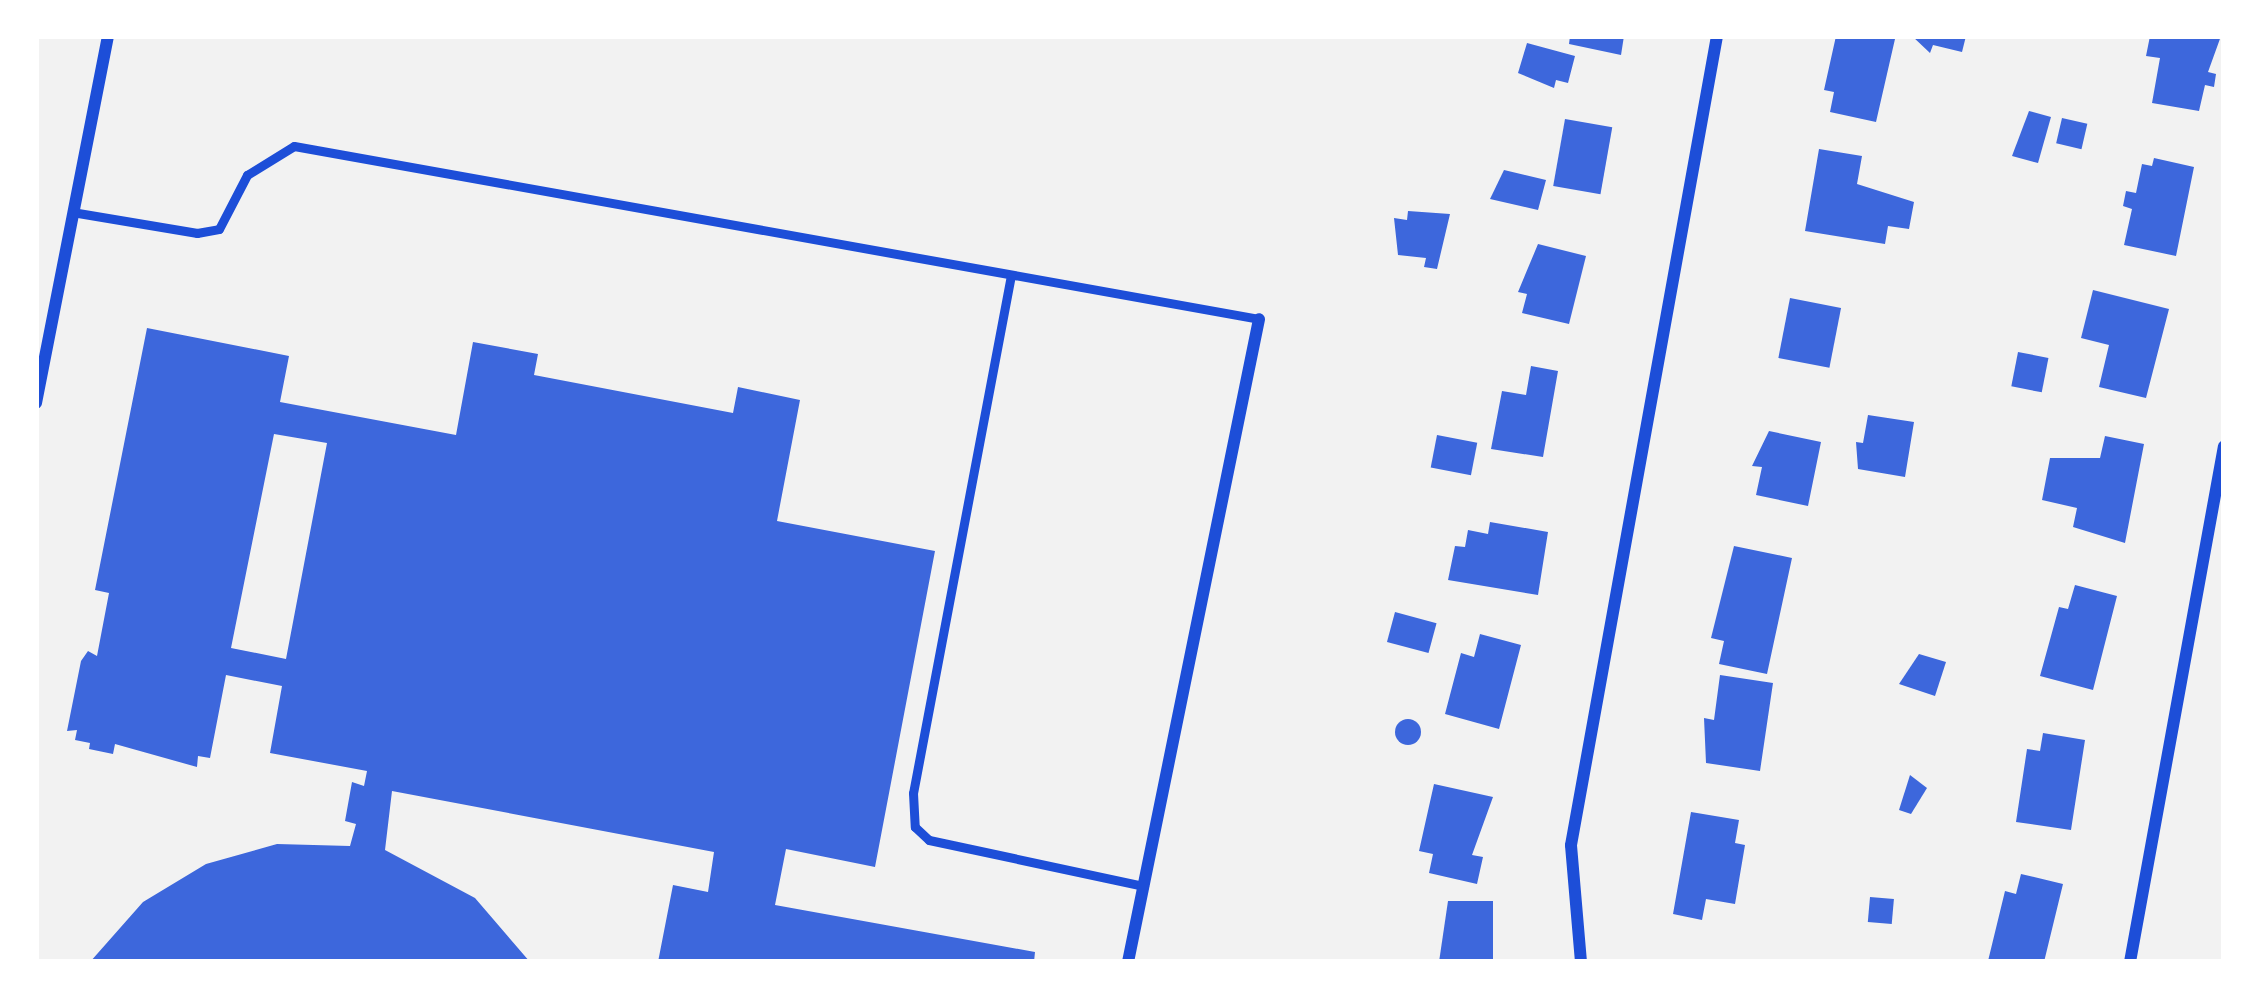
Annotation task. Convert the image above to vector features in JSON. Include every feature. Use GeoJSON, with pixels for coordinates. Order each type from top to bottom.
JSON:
{"type":"FeatureCollection","features":[{"type":"Feature","properties":{"kind":"street"},"geometry":{"type":"LineString","coordinates":[[36,403],[108,36]]}},
{"type":"Feature","properties":{"kind":"street"},"geometry":{"type":"LineString","coordinates":[[1581,962],[1571,845],[1717,36]]}},
{"type":"Feature","properties":{"kind":"street"},"geometry":{"type":"LineString","coordinates":[[1128,962],[1259,319]]}},
{"type":"Feature","properties":{"kind":"street"},"geometry":{"type":"LineString","coordinates":[[2130,962],[2224,446]]}},
{"type":"Feature","properties":{"kind":"lane"},"geometry":{"type":"LineString","coordinates":[[72,212],[197,233],[219,230],[247,175],[294,146],[1259,319]]}},
{"type":"Feature","properties":{"kind":"lane"},"geometry":{"type":"LineString","coordinates":[[1011,274],[914,793],[914,826],[929,840],[1144,886]]}},
{"type":"Feature","properties":{"kind":"building"},"geometry":{"type":"Polygon","coordinates":[[[1570,36],[1624,36],[1621,55],[1569,44],[1570,36]]]}},
{"type":"Feature","properties":{"kind":"building"},"geometry":{"type":"Polygon","coordinates":[[[1836,36],[1895,39],[1876,122],[1830,112],[1834,92],[1824,90],[1836,36]]]}},
{"type":"Feature","properties":{"kind":"building"},"geometry":{"type":"Polygon","coordinates":[[[1912,36],[1966,36],[1962,52],[1933,45],[1930,53],[1912,36]]]}},
{"type":"Feature","properties":{"kind":"building"},"geometry":{"type":"Polygon","coordinates":[[[2150,36],[2221,36],[2208,72],[2216,74],[2214,87],[2205,85],[2199,111],[2152,103],[2160,58],[2146,56],[2150,36]]]}},
{"type":"Feature","properties":{"kind":"building"},"geometry":{"type":"Polygon","coordinates":[[[1527,43],[1575,56],[1568,83],[1556,80],[1554,88],[1518,73],[1527,43]]]}},
{"type":"Feature","properties":{"kind":"building"},"geometry":{"type":"Polygon","coordinates":[[[2029,111],[2051,117],[2038,163],[2012,156],[2029,111]]]}},
{"type":"Feature","properties":{"kind":"building"},"geometry":{"type":"Polygon","coordinates":[[[2062,118],[2087,124],[2081,149],[2056,143],[2062,118]]]}},
{"type":"Feature","properties":{"kind":"building"},"geometry":{"type":"Polygon","coordinates":[[[1565,119],[1612,127],[1600,194],[1553,186],[1565,119]]]}},
{"type":"Feature","properties":{"kind":"building"},"geometry":{"type":"Polygon","coordinates":[[[1819,149],[1862,156],[1857,184],[1914,202],[1909,229],[1888,226],[1885,244],[1805,231],[1819,149]]]}},
{"type":"Feature","properties":{"kind":"building"},"geometry":{"type":"Polygon","coordinates":[[[2154,158],[2194,167],[2176,256],[2124,245],[2132,209],[2123,206],[2126,191],[2136,193],[2142,164],[2152,166],[2154,158]]]}},
{"type":"Feature","properties":{"kind":"building"},"geometry":{"type":"Polygon","coordinates":[[[1504,170],[1546,180],[1538,210],[1490,199],[1504,170]]]}},
{"type":"Feature","properties":{"kind":"building"},"geometry":{"type":"Polygon","coordinates":[[[1408,211],[1450,214],[1437,269],[1424,267],[1426,258],[1398,255],[1394,218],[1407,220],[1408,211]]]}},
{"type":"Feature","properties":{"kind":"building"},"geometry":{"type":"Polygon","coordinates":[[[1538,244],[1586,256],[1569,324],[1522,313],[1527,294],[1518,292],[1538,244]]]}},
{"type":"Feature","properties":{"kind":"building"},"geometry":{"type":"Polygon","coordinates":[[[2093,290],[2169,309],[2146,398],[2099,387],[2109,345],[2081,338],[2093,290]]]}},
{"type":"Feature","properties":{"kind":"building"},"geometry":{"type":"Polygon","coordinates":[[[1790,298],[1841,308],[1829,368],[1778,358],[1790,298]]]}},
{"type":"Feature","properties":{"kind":"building"},"geometry":{"type":"Polygon","coordinates":[[[147,328],[289,356],[280,402],[456,435],[473,342],[538,354],[534,375],[733,413],[738,387],[800,400],[777,521],[935,551],[875,867],[786,849],[775,905],[1035,952],[1034,962],[658,962],[673,885],[708,892],[714,852],[392,791],[385,850],[475,898],[530,962],[90,962],[143,902],[206,864],[277,844],[350,846],[356,824],[345,821],[352,782],[364,786],[367,771],[270,753],[282,686],[226,675],[210,758],[198,756],[197,767],[115,744],[113,754],[89,749],[90,743],[75,740],[77,730],[67,731],[81,661],[88,651],[97,656],[109,593],[95,590],[147,328]],[[274,434],[231,648],[286,659],[327,443],[274,434]]]}},
{"type":"Feature","properties":{"kind":"building"},"geometry":{"type":"Polygon","coordinates":[[[2018,352],[2048,358],[2042,392],[2011,386],[2018,352]]]}},
{"type":"Feature","properties":{"kind":"building"},"geometry":{"type":"Polygon","coordinates":[[[1531,366],[1558,371],[1543,457],[1491,449],[1502,391],[1526,395],[1531,366]]]}},
{"type":"Feature","properties":{"kind":"building"},"geometry":{"type":"Polygon","coordinates":[[[1868,415],[1914,422],[1905,477],[1858,469],[1856,442],[1863,443],[1868,415]]]}},
{"type":"Feature","properties":{"kind":"building"},"geometry":{"type":"Polygon","coordinates":[[[1769,431],[1821,442],[1808,506],[1756,495],[1762,467],[1752,466],[1769,431]]]}},
{"type":"Feature","properties":{"kind":"building"},"geometry":{"type":"Polygon","coordinates":[[[1437,435],[1477,443],[1471,475],[1431,467],[1437,435]]]}},
{"type":"Feature","properties":{"kind":"building"},"geometry":{"type":"Polygon","coordinates":[[[2105,436],[2144,444],[2125,543],[2073,527],[2077,508],[2042,500],[2050,458],[2100,458],[2105,436]]]}},
{"type":"Feature","properties":{"kind":"building"},"geometry":{"type":"Polygon","coordinates":[[[1490,522],[1548,532],[1538,595],[1448,580],[1455,546],[1465,547],[1468,530],[1488,534],[1490,522]]]}},
{"type":"Feature","properties":{"kind":"building"},"geometry":{"type":"Polygon","coordinates":[[[1734,546],[1792,558],[1767,674],[1719,664],[1724,641],[1711,638],[1734,546]]]}},
{"type":"Feature","properties":{"kind":"building"},"geometry":{"type":"Polygon","coordinates":[[[2075,585],[2117,596],[2093,690],[2040,676],[2059,607],[2068,609],[2075,585]]]}},
{"type":"Feature","properties":{"kind":"building"},"geometry":{"type":"Polygon","coordinates":[[[1395,612],[1437,623],[1429,653],[1387,642],[1395,612]]]}},
{"type":"Feature","properties":{"kind":"building"},"geometry":{"type":"Polygon","coordinates":[[[1480,634],[1521,645],[1499,729],[1445,714],[1461,653],[1474,657],[1480,634]]]}},
{"type":"Feature","properties":{"kind":"building"},"geometry":{"type":"Polygon","coordinates":[[[1919,654],[1946,662],[1935,696],[1899,684],[1919,654]]]}},
{"type":"Feature","properties":{"kind":"building"},"geometry":{"type":"Polygon","coordinates":[[[1720,675],[1773,683],[1760,771],[1706,763],[1704,718],[1714,720],[1720,675]]]}},
{"type":"Feature","properties":{"kind":"building"},"geometry":{"type":"Polygon","coordinates":[[[1408,719],[1421,732],[1408,745],[1395,732],[1408,719]]]}},
{"type":"Feature","properties":{"kind":"building"},"geometry":{"type":"Polygon","coordinates":[[[2043,733],[2085,740],[2071,830],[2016,822],[2027,749],[2040,751],[2043,733]]]}},
{"type":"Feature","properties":{"kind":"building"},"geometry":{"type":"Polygon","coordinates":[[[1910,775],[1927,788],[1911,814],[1899,810],[1910,775]]]}},
{"type":"Feature","properties":{"kind":"building"},"geometry":{"type":"Polygon","coordinates":[[[1434,784],[1493,797],[1472,855],[1483,857],[1477,884],[1429,873],[1433,854],[1419,851],[1434,784]]]}},
{"type":"Feature","properties":{"kind":"building"},"geometry":{"type":"Polygon","coordinates":[[[1691,812],[1739,820],[1735,843],[1745,845],[1735,904],[1706,899],[1702,920],[1673,914],[1691,812]]]}},
{"type":"Feature","properties":{"kind":"building"},"geometry":{"type":"Polygon","coordinates":[[[2021,874],[2063,884],[2044,962],[1988,961],[2005,891],[2016,894],[2021,874]]]}},
{"type":"Feature","properties":{"kind":"building"},"geometry":{"type":"Polygon","coordinates":[[[1870,897],[1894,899],[1892,924],[1868,922],[1870,897]]]}},
{"type":"Feature","properties":{"kind":"building"},"geometry":{"type":"Polygon","coordinates":[[[1448,901],[1493,901],[1493,962],[1439,962],[1448,901]]]}}]}
